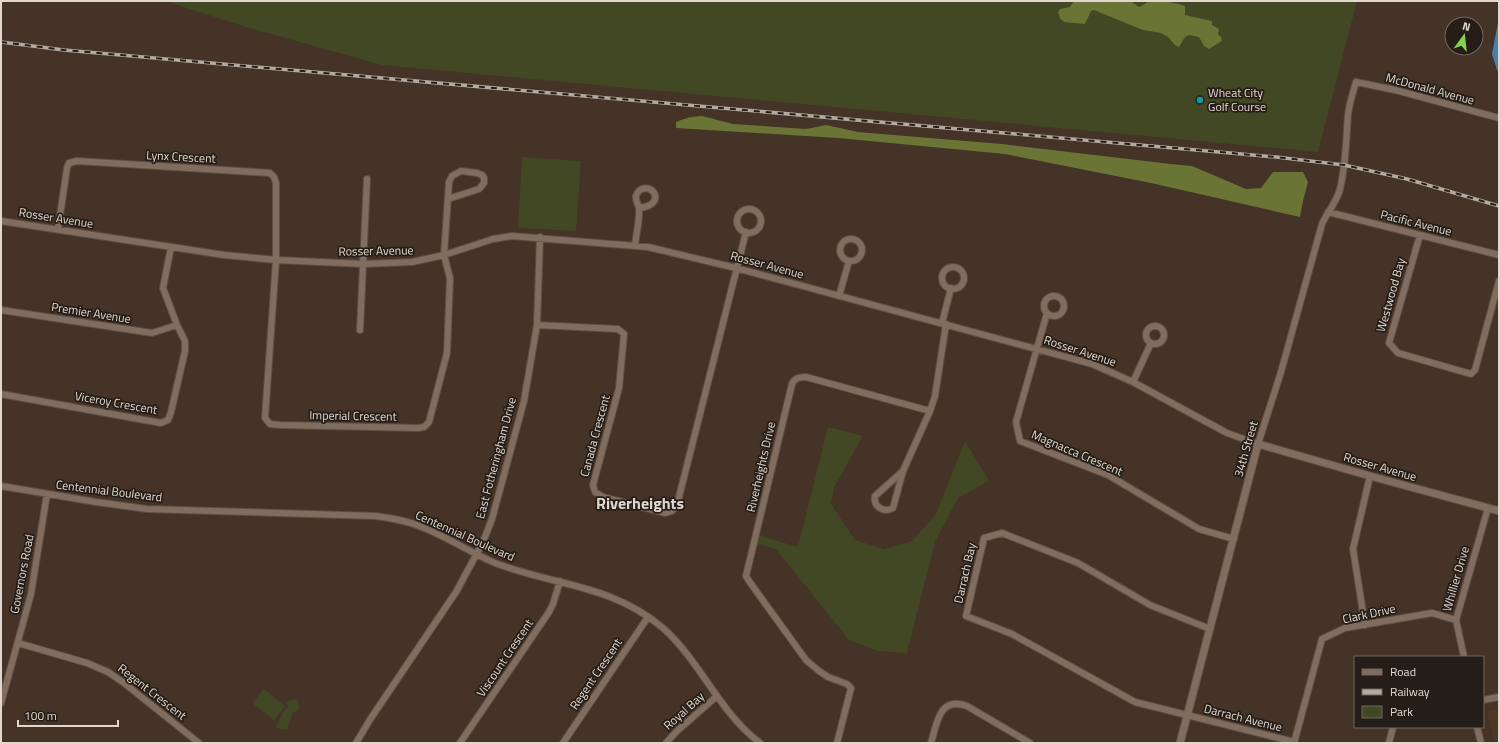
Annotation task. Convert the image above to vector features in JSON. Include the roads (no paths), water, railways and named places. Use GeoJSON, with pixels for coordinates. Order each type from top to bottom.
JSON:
{"type":"FeatureCollection","features":[{"type":"Feature","properties":{"kind":"street","name":"McDonald Avenue"},"geometry":{"type":"LineString","coordinates":[[1356,82],[1395,90],[1499,118]]}},
{"type":"Feature","properties":{"kind":"street","name":"34th Street"},"geometry":{"type":"LineString","coordinates":[[1180,743],[1258,444],[1281,372],[1322,224],[1337,197],[1344,163],[1348,114],[1356,82]]}},
{"type":"Feature","properties":{"kind":"street","name":"Lynx Crescent"},"geometry":{"type":"LineString","coordinates":[[58,229],[69,163],[77,161],[264,172],[270,173],[276,182],[276,260]]}},
{"type":"Feature","properties":{"kind":"street","name":"Imperial Crescent"},"geometry":{"type":"LineString","coordinates":[[276,260],[265,418],[270,424],[424,427],[429,422],[447,353],[450,278],[444,255],[449,182],[452,176],[461,171],[477,173],[484,178],[484,183],[479,190],[448,199]]}},
{"type":"Feature","properties":{"kind":"street"},"geometry":{"type":"LineString","coordinates":[[360,330],[367,179]]}},
{"type":"Feature","properties":{"kind":"street"},"geometry":{"type":"LineString","coordinates":[[635,246],[639,208]]}},
{"type":"Feature","properties":{"kind":"street","name":"Pacific Avenue"},"geometry":{"type":"LineString","coordinates":[[1328,212],[1499,255]]}},
{"type":"Feature","properties":{"kind":"street","name":"Rosser Avenue"},"geometry":{"type":"LineString","coordinates":[[1,221],[224,255],[276,260],[364,264],[412,262],[444,255],[493,239],[512,236],[540,237],[648,247],[736,268],[1092,364],[1133,382],[1227,432],[1258,444],[1499,511]]}},
{"type":"Feature","properties":{"kind":"street"},"geometry":{"type":"LineString","coordinates":[[736,268],[746,232]]}},
{"type":"Feature","properties":{"kind":"street","name":"Westwood Bay"},"geometry":{"type":"LineString","coordinates":[[1420,235],[1389,343],[1398,353],[1472,374],[1475,370],[1499,281]]}},
{"type":"Feature","properties":{"kind":"street","name":"East Fotheringham Drive"},"geometry":{"type":"LineString","coordinates":[[356,743],[456,592],[477,554],[492,519],[524,401],[537,325],[540,237]]}},
{"type":"Feature","properties":{"kind":"street","name":"Viceroy Crescent"},"geometry":{"type":"LineString","coordinates":[[1,394],[161,423],[168,420],[185,351],[185,341],[177,325],[163,288],[172,247]]}},
{"type":"Feature","properties":{"kind":"street"},"geometry":{"type":"LineString","coordinates":[[839,296],[849,261]]}},
{"type":"Feature","properties":{"kind":"street","name":"Canada Crescent"},"geometry":{"type":"LineString","coordinates":[[537,325],[618,329],[624,334],[619,388],[594,485],[595,492],[603,497],[665,513],[672,511],[677,505],[736,268]]}},
{"type":"Feature","properties":{"kind":"street"},"geometry":{"type":"LineString","coordinates":[[903,471],[875,496],[874,501],[880,508],[885,510],[893,508],[903,471],[930,411],[935,396],[939,378],[944,323],[951,288]]}},
{"type":"Feature","properties":{"kind":"street","name":"Premier Avenue"},"geometry":{"type":"LineString","coordinates":[[1,310],[152,333],[177,325]]}},
{"type":"Feature","properties":{"kind":"street"},"geometry":{"type":"LineString","coordinates":[[1036,348],[1047,313]]}},
{"type":"Feature","properties":{"kind":"street"},"geometry":{"type":"LineString","coordinates":[[1133,382],[1151,343]]}},
{"type":"Feature","properties":{"kind":"street","name":"Magnacca Crescent"},"geometry":{"type":"LineString","coordinates":[[1036,348],[1016,422],[1020,442],[1108,475],[1199,529],[1234,539]]}},
{"type":"Feature","properties":{"kind":"street","name":"Riverheights Drive"},"geometry":{"type":"LineString","coordinates":[[837,743],[850,688],[847,684],[828,677],[806,660],[746,576],[792,384],[795,379],[806,377],[930,411]]}},
{"type":"Feature","properties":{"kind":"street"},"geometry":{"type":"LineString","coordinates":[[1365,625],[1353,549],[1370,476]]}},
{"type":"Feature","properties":{"kind":"street","name":"Centennial Boulevard"},"geometry":{"type":"LineString","coordinates":[[1,486],[147,509],[382,517],[397,519],[420,526],[514,570],[560,581],[612,597],[648,617],[674,640],[698,669],[731,716],[760,743]]}},
{"type":"Feature","properties":{"kind":"street","name":"Governors Road"},"geometry":{"type":"LineString","coordinates":[[1,703],[31,594],[47,494]]}},
{"type":"Feature","properties":{"kind":"street","name":"Whillier Drive"},"geometry":{"type":"LineString","coordinates":[[1464,656],[1456,620],[1488,508]]}},
{"type":"Feature","properties":{"kind":"street","name":"Darrach Bay"},"geometry":{"type":"LineString","coordinates":[[1188,715],[1135,702],[1012,634],[966,616],[984,538],[1002,533],[1078,563],[1150,605],[1210,629]]}},
{"type":"Feature","properties":{"kind":"street","name":"Viscount Crescent"},"geometry":{"type":"LineString","coordinates":[[460,743],[549,612],[555,599],[560,581]]}},
{"type":"Feature","properties":{"kind":"street","name":"Clark Drive"},"geometry":{"type":"LineString","coordinates":[[1294,743],[1322,639],[1345,628],[1432,613],[1456,620]]}},
{"type":"Feature","properties":{"kind":"street","name":"Regent Crescent"},"geometry":{"type":"LineString","coordinates":[[563,743],[648,617]]}},
{"type":"Feature","properties":{"kind":"street","name":"Regent Crescent"},"geometry":{"type":"LineString","coordinates":[[18,643],[88,663],[108,672],[200,743]]}},
{"type":"Feature","properties":{"kind":"street","name":"Royal Bay"},"geometry":{"type":"LineString","coordinates":[[666,743],[677,731],[717,696]]}},
{"type":"Feature","properties":{"kind":"street"},"geometry":{"type":"LineString","coordinates":[[1484,700],[1499,697]]}},
{"type":"Feature","properties":{"kind":"street"},"geometry":{"type":"LineString","coordinates":[[931,743],[939,715],[943,709],[958,703],[966,706],[1030,743]]}},
{"type":"Feature","properties":{"kind":"street","name":"Darrach Avenue"},"geometry":{"type":"LineString","coordinates":[[1188,715],[1294,743]]}},
{"type":"Feature","properties":{"kind":"street"},"geometry":{"type":"LineString","coordinates":[[1389,743],[1393,728]]}},
{"type":"Feature","properties":{"kind":"street"},"geometry":{"type":"LineString","coordinates":[[1477,728],[1481,743]]}},
{"type":"Feature","properties":{"kind":"water"},"geometry":{"type":"Polygon","coordinates":[[[1499,17],[1499,71],[1497,70],[1492,54],[1499,17]]]}},
{"type":"Feature","properties":{"kind":"railway"},"geometry":{"type":"LineString","coordinates":[[1,42],[64,50],[1276,157],[1344,165],[1407,179],[1499,206]]}},
{"type":"Feature","properties":{"kind":"place","name":"Wheat City Golf Course"},"geometry":{"type":"Point","coordinates":[1200,100]}},
{"type":"Feature","properties":{"kind":"district","name":"Riverheights"},"geometry":{"type":"Point","coordinates":[640,503]}}]}
